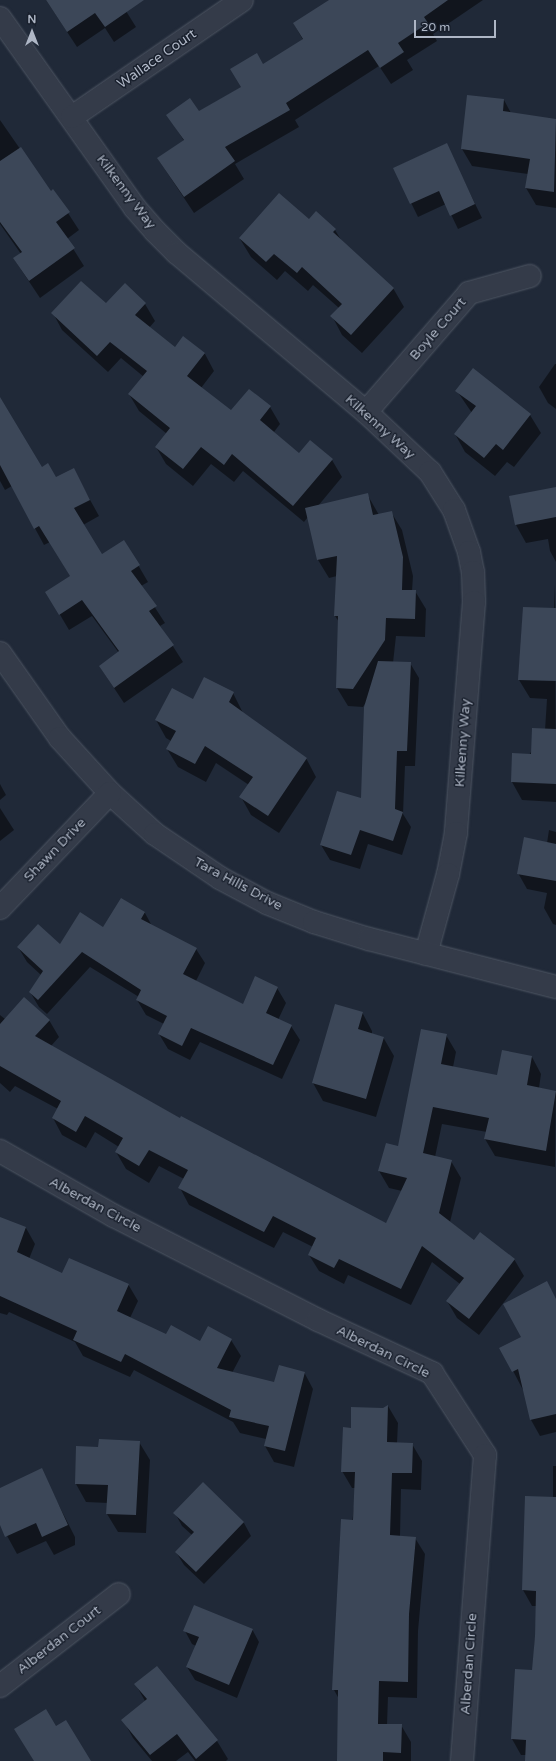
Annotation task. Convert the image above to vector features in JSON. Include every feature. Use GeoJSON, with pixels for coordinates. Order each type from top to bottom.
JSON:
{"type":"FeatureCollection","features":[{"type":"Feature","properties":{"kind":"street","name":"Wallace Court"},"geometry":{"type":"LineString","coordinates":[[72,117],[242,0]]}},
{"type":"Feature","properties":{"kind":"street","name":"Kilkenny Way"},"geometry":{"type":"LineString","coordinates":[[0,18],[72,117],[135,208],[155,231],[177,253],[366,412],[430,472],[443,492],[462,530],[473,572],[474,602],[456,833],[448,874],[426,954]]}},
{"type":"Feature","properties":{"kind":"street","name":"Boyle Court"},"geometry":{"type":"LineString","coordinates":[[366,412],[469,293],[530,276]]}},
{"type":"Feature","properties":{"kind":"street","name":"Tara Hills Drive"},"geometry":{"type":"LineString","coordinates":[[0,653],[60,738],[110,792],[155,834],[187,857],[243,890],[314,922],[426,954],[556,987]]}},
{"type":"Feature","properties":{"kind":"street","name":"Shawn Drive"},"geometry":{"type":"LineString","coordinates":[[0,908],[110,792]]}},
{"type":"Feature","properties":{"kind":"street","name":"Alberdan Circle"},"geometry":{"type":"LineString","coordinates":[[0,1151],[121,1219],[318,1320],[432,1373],[485,1455],[462,1761]]}},
{"type":"Feature","properties":{"kind":"street","name":"Alberdan Court"},"geometry":{"type":"LineString","coordinates":[[0,1686],[119,1594]]}},
{"type":"Feature","properties":{"kind":"building"},"geometry":{"type":"Polygon","coordinates":[[[46,0],[144,0],[105,27],[95,13],[67,32],[46,0]]]}},
{"type":"Feature","properties":{"kind":"building"},"geometry":{"type":"Polygon","coordinates":[[[329,0],[448,0],[424,17],[428,23],[398,43],[404,52],[380,68],[368,50],[286,103],[290,110],[225,147],[235,161],[184,197],[157,158],[184,140],[166,115],[190,98],[199,111],[241,87],[230,69],[257,53],[263,64],[303,39],[293,23],[329,0]]]}},
{"type":"Feature","properties":{"kind":"building"},"geometry":{"type":"Polygon","coordinates":[[[467,95],[504,99],[503,111],[556,119],[554,192],[525,188],[530,159],[461,149],[467,95]]]}},
{"type":"Feature","properties":{"kind":"building"},"geometry":{"type":"Polygon","coordinates":[[[447,143],[475,204],[450,216],[439,191],[410,204],[393,168],[447,143]]]}},
{"type":"Feature","properties":{"kind":"building"},"geometry":{"type":"Polygon","coordinates":[[[21,147],[51,191],[53,189],[70,212],[56,222],[75,248],[29,281],[13,258],[22,252],[0,222],[0,161],[21,147]]]}},
{"type":"Feature","properties":{"kind":"building"},"geometry":{"type":"Polygon","coordinates":[[[279,193],[309,219],[316,211],[336,229],[333,232],[394,288],[351,335],[330,316],[342,304],[302,267],[297,273],[274,254],[266,262],[239,238],[279,193]]]}},
{"type":"Feature","properties":{"kind":"building"},"geometry":{"type":"Polygon","coordinates":[[[81,281],[106,303],[125,283],[146,303],[135,315],[175,347],[183,336],[205,353],[187,376],[231,410],[249,389],[271,406],[260,420],[299,453],[310,440],[333,459],[293,506],[232,454],[224,465],[201,447],[183,469],[155,447],[170,428],[128,394],[147,371],[110,342],[97,356],[51,313],[81,281]]]}},
{"type":"Feature","properties":{"kind":"building"},"geometry":{"type":"Polygon","coordinates":[[[473,368],[531,414],[503,450],[496,444],[484,458],[454,434],[476,406],[455,391],[473,368]]]}},
{"type":"Feature","properties":{"kind":"building"},"geometry":{"type":"Polygon","coordinates":[[[0,397],[42,467],[48,463],[56,477],[74,468],[90,500],[74,508],[102,554],[124,540],[140,565],[131,571],[157,606],[149,611],[174,645],[114,688],[99,666],[119,651],[82,600],[59,615],[45,592],[70,576],[39,526],[34,529],[0,465],[0,397]]]}},
{"type":"Feature","properties":{"kind":"building"},"geometry":{"type":"Polygon","coordinates":[[[556,487],[556,517],[515,525],[509,496],[556,487]]]}},
{"type":"Feature","properties":{"kind":"building"},"geometry":{"type":"Polygon","coordinates":[[[368,493],[373,515],[392,511],[403,557],[402,590],[416,590],[415,619],[386,618],[385,640],[353,689],[336,688],[338,616],[334,616],[337,556],[317,560],[305,508],[368,493]]]}},
{"type":"Feature","properties":{"kind":"building"},"geometry":{"type":"Polygon","coordinates":[[[523,607],[556,608],[556,681],[518,680],[523,607]]]}},
{"type":"Feature","properties":{"kind":"building"},"geometry":{"type":"Polygon","coordinates":[[[378,661],[411,662],[407,751],[397,751],[395,809],[403,812],[393,841],[360,830],[351,855],[320,845],[337,791],[361,798],[364,707],[378,661]]]}},
{"type":"Feature","properties":{"kind":"building"},"geometry":{"type":"Polygon","coordinates":[[[204,677],[234,692],[229,702],[307,758],[268,816],[239,797],[253,777],[205,746],[195,764],[166,749],[176,731],[155,720],[172,688],[193,699],[204,677]]]}},
{"type":"Feature","properties":{"kind":"building"},"geometry":{"type":"Polygon","coordinates":[[[532,728],[556,729],[556,784],[511,782],[512,753],[531,754],[532,728]]]}},
{"type":"Feature","properties":{"kind":"building"},"geometry":{"type":"Polygon","coordinates":[[[524,837],[556,844],[556,881],[517,874],[524,837]]]}},
{"type":"Feature","properties":{"kind":"building"},"geometry":{"type":"Polygon","coordinates":[[[121,898],[145,912],[141,919],[197,948],[183,974],[243,1004],[255,976],[278,987],[266,1013],[292,1025],[273,1065],[191,1028],[182,1046],[158,1034],[167,1016],[136,1000],[141,990],[82,952],[38,1000],[29,992],[43,971],[17,947],[38,924],[60,944],[80,912],[103,927],[121,898]]]}},
{"type":"Feature","properties":{"kind":"building"},"geometry":{"type":"Polygon","coordinates":[[[24,997],[50,1020],[35,1036],[180,1118],[181,1116],[386,1223],[407,1178],[378,1171],[386,1143],[398,1146],[421,1029],[447,1034],[441,1064],[497,1075],[502,1050],[532,1056],[527,1085],[556,1091],[546,1151],[484,1139],[489,1118],[433,1107],[423,1153],[452,1160],[439,1213],[474,1240],[480,1232],[515,1259],[469,1319],[446,1301],[464,1278],[422,1246],[401,1289],[339,1259],[334,1268],[308,1255],[316,1238],[273,1216],[264,1232],[178,1188],[188,1170],[149,1150],[139,1166],[115,1152],[123,1138],[85,1116],[76,1132],[52,1118],[61,1101],[0,1066],[0,1024],[24,997]]]}},
{"type":"Feature","properties":{"kind":"building"},"geometry":{"type":"Polygon","coordinates":[[[335,1004],[363,1012],[358,1029],[384,1037],[366,1099],[312,1083],[335,1004]]]}},
{"type":"Feature","properties":{"kind":"building"},"geometry":{"type":"Polygon","coordinates":[[[0,1217],[26,1227],[17,1252],[62,1273],[69,1258],[129,1284],[117,1311],[166,1334],[171,1325],[200,1341],[208,1326],[232,1339],[217,1368],[274,1382],[279,1365],[305,1372],[285,1451],[264,1446],[269,1426],[229,1417],[231,1410],[125,1354],[121,1362],[73,1340],[77,1331],[0,1296],[0,1217]]]}},
{"type":"Feature","properties":{"kind":"building"},"geometry":{"type":"Polygon","coordinates":[[[547,1281],[556,1299],[556,1414],[530,1420],[518,1369],[512,1372],[499,1348],[521,1337],[503,1304],[547,1281]]]}},
{"type":"Feature","properties":{"kind":"building"},"geometry":{"type":"Polygon","coordinates":[[[388,1405],[387,1442],[413,1443],[412,1473],[392,1473],[390,1535],[416,1537],[409,1614],[408,1682],[379,1681],[378,1724],[402,1724],[401,1753],[383,1752],[383,1761],[337,1761],[338,1690],[332,1690],[341,1519],[353,1520],[355,1472],[341,1472],[343,1427],[351,1428],[351,1407],[383,1408],[388,1405]]]}},
{"type":"Feature","properties":{"kind":"building"},"geometry":{"type":"Polygon","coordinates":[[[99,1439],[140,1441],[136,1515],[106,1514],[108,1485],[75,1484],[76,1446],[98,1447],[99,1439]]]}},
{"type":"Feature","properties":{"kind":"building"},"geometry":{"type":"Polygon","coordinates":[[[42,1468],[68,1525],[42,1537],[36,1523],[5,1537],[0,1525],[0,1488],[42,1468]]]}},
{"type":"Feature","properties":{"kind":"building"},"geometry":{"type":"Polygon","coordinates":[[[203,1482],[244,1522],[196,1572],[175,1552],[194,1532],[173,1513],[203,1482]]]}},
{"type":"Feature","properties":{"kind":"building"},"geometry":{"type":"Polygon","coordinates":[[[525,1496],[556,1497],[556,1761],[525,1761],[526,1740],[511,1739],[515,1669],[532,1670],[535,1636],[536,1591],[522,1590],[525,1496]]]}},
{"type":"Feature","properties":{"kind":"building"},"geometry":{"type":"Polygon","coordinates":[[[194,1605],[253,1629],[229,1685],[186,1667],[199,1637],[183,1631],[194,1605]]]}},
{"type":"Feature","properties":{"kind":"building"},"geometry":{"type":"Polygon","coordinates":[[[157,1666],[218,1740],[196,1759],[177,1734],[150,1755],[121,1720],[147,1699],[134,1684],[157,1666]]]}},
{"type":"Feature","properties":{"kind":"building"},"geometry":{"type":"Polygon","coordinates":[[[46,1709],[56,1726],[66,1720],[91,1761],[34,1761],[14,1729],[46,1709]]]}}]}
